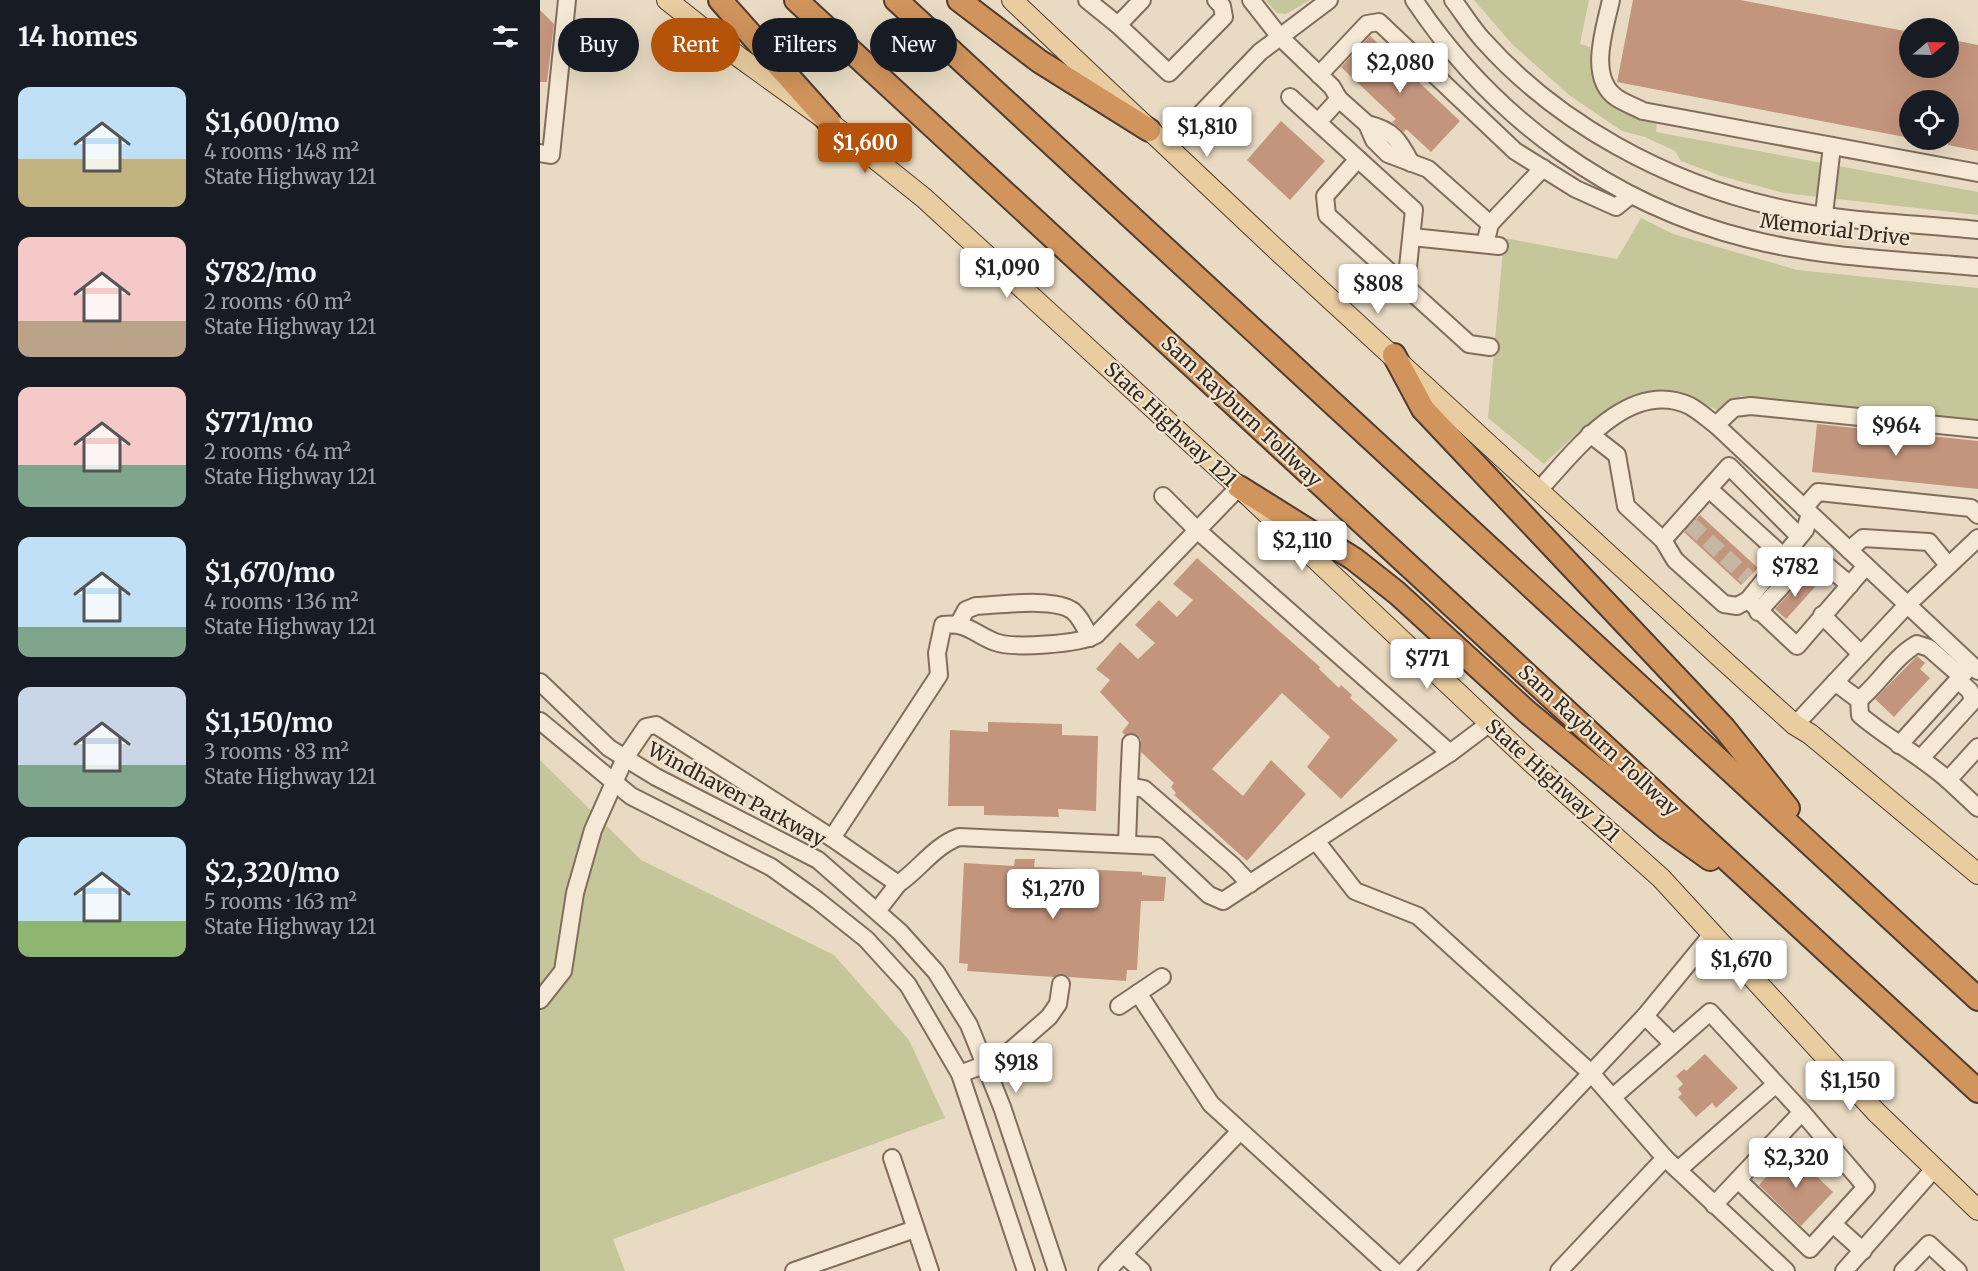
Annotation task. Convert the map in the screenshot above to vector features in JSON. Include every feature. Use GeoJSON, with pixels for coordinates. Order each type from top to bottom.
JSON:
{"type":"FeatureCollection","features":[{"type":"Feature","properties":{"kind":"highway"},"geometry":{"type":"LineString","coordinates":[[720,0],[830,122]]}},
{"type":"Feature","properties":{"kind":"highway","name":"Sam Rayburn Tollway"},"geometry":{"type":"LineString","coordinates":[[796,0],[1978,1091]]}},
{"type":"Feature","properties":{"kind":"highway"},"geometry":{"type":"LineString","coordinates":[[896,0],[1978,999]]}},
{"type":"Feature","properties":{"kind":"highway"},"geometry":{"type":"LineString","coordinates":[[960,0],[1039,61],[1149,130]]}},
{"type":"Feature","properties":{"kind":"highway"},"geometry":{"type":"LineString","coordinates":[[1394,356],[1423,409],[1724,728],[1832,863]]}},
{"type":"Feature","properties":{"kind":"highway"},"geometry":{"type":"LineString","coordinates":[[1239,487],[1354,559],[1397,593],[1526,711],[1668,829],[1796,922]]}},
{"type":"Feature","properties":{"kind":"main road","name":"State Highway 121"},"geometry":{"type":"LineString","coordinates":[[667,0],[739,57],[830,122],[924,198],[1239,487],[1490,723],[1661,878],[1876,1112],[1978,1210]]}},
{"type":"Feature","properties":{"kind":"main road"},"geometry":{"type":"LineString","coordinates":[[1012,0],[1168,148],[1795,724],[1819,741],[1978,874]]}},
{"type":"Feature","properties":{"kind":"street"},"geometry":{"type":"LineString","coordinates":[[540,153],[551,155],[567,0]]}},
{"type":"Feature","properties":{"kind":"street"},"geometry":{"type":"LineString","coordinates":[[1088,0],[1119,25],[1169,73],[1224,17],[1222,6],[1216,0]]}},
{"type":"Feature","properties":{"kind":"street"},"geometry":{"type":"LineString","coordinates":[[1119,25],[1142,0]]}},
{"type":"Feature","properties":{"kind":"street"},"geometry":{"type":"LineString","coordinates":[[1251,0],[1280,37],[1319,75],[1339,99],[1367,124],[1374,140],[1388,154],[1428,169],[1490,224],[1492,245],[1412,237]]}},
{"type":"Feature","properties":{"kind":"street"},"geometry":{"type":"LineString","coordinates":[[1168,148],[1260,52],[1329,0]]}},
{"type":"Feature","properties":{"kind":"street","name":"Memorial Drive"},"geometry":{"type":"LineString","coordinates":[[1414,0],[1471,75],[1526,126],[1576,164],[1631,195],[1681,218],[1749,240],[1804,250],[1978,267]]}},
{"type":"Feature","properties":{"kind":"street","name":"Memorial Drive"},"geometry":{"type":"LineString","coordinates":[[1453,0],[1483,40],[1518,74],[1592,131],[1672,173],[1716,191],[1776,207],[1978,230]]}},
{"type":"Feature","properties":{"kind":"street"},"geometry":{"type":"LineString","coordinates":[[1611,0],[1600,54],[1604,82],[1615,97],[1643,111],[1978,174]]}},
{"type":"Feature","properties":{"kind":"street"},"geometry":{"type":"LineString","coordinates":[[1319,75],[1366,24],[1379,22],[1515,151],[1576,189],[1616,207],[1631,195]]}},
{"type":"Feature","properties":{"kind":"street"},"geometry":{"type":"LineString","coordinates":[[1290,97],[1414,210],[1406,286]]}},
{"type":"Feature","properties":{"kind":"street"},"geometry":{"type":"LineString","coordinates":[[1318,122],[1339,99]]}},
{"type":"Feature","properties":{"kind":"street"},"geometry":{"type":"LineString","coordinates":[[1824,214],[1832,146]]}},
{"type":"Feature","properties":{"kind":"street"},"geometry":{"type":"LineString","coordinates":[[1358,159],[1325,196],[1327,215],[1469,344],[1490,347]]}},
{"type":"Feature","properties":{"kind":"street"},"geometry":{"type":"LineString","coordinates":[[1490,224],[1543,168]]}},
{"type":"Feature","properties":{"kind":"street"},"geometry":{"type":"LineString","coordinates":[[1539,490],[1590,434],[1618,412],[1644,403],[1666,401],[1690,406],[1716,425],[1866,566],[1967,673],[1973,701],[1922,757]]}},
{"type":"Feature","properties":{"kind":"street"},"geometry":{"type":"LineString","coordinates":[[1716,425],[1734,408],[1742,406],[1978,429]]}},
{"type":"Feature","properties":{"kind":"street"},"geometry":{"type":"LineString","coordinates":[[1590,434],[1617,455],[1626,506],[1663,540],[1675,560],[1724,604],[1737,606],[1803,563],[1813,559],[1825,564],[1850,585]]}},
{"type":"Feature","properties":{"kind":"street"},"geometry":{"type":"LineString","coordinates":[[1663,540],[1687,520],[1729,466],[1778,512],[1799,536]]}},
{"type":"Feature","properties":{"kind":"street"},"geometry":{"type":"LineString","coordinates":[[832,838],[939,675],[937,652],[943,625],[959,623],[996,643],[1038,645],[1084,641],[1090,638],[1239,487]]}},
{"type":"Feature","properties":{"kind":"street"},"geometry":{"type":"LineString","coordinates":[[1709,489],[1783,556]]}},
{"type":"Feature","properties":{"kind":"street"},"geometry":{"type":"LineString","coordinates":[[1753,594],[1805,530],[1807,511],[1818,492],[1971,508],[1978,515]]}},
{"type":"Feature","properties":{"kind":"street"},"geometry":{"type":"LineString","coordinates":[[1163,496],[1197,530],[1450,753]]}},
{"type":"Feature","properties":{"kind":"street"},"geometry":{"type":"LineString","coordinates":[[1849,550],[1863,538],[1929,542],[1948,565]]}},
{"type":"Feature","properties":{"kind":"street"},"geometry":{"type":"LineString","coordinates":[[1795,724],[1906,606],[1978,538]]}},
{"type":"Feature","properties":{"kind":"street"},"geometry":{"type":"LineString","coordinates":[[1753,594],[1797,646],[1866,566]]}},
{"type":"Feature","properties":{"kind":"street"},"geometry":{"type":"LineString","coordinates":[[959,623],[966,610],[976,606],[1057,604],[1072,611],[1084,624],[1090,638]]}},
{"type":"Feature","properties":{"kind":"street"},"geometry":{"type":"LineString","coordinates":[[1822,615],[1861,654]]}},
{"type":"Feature","properties":{"kind":"street"},"geometry":{"type":"LineString","coordinates":[[1859,700],[1873,689],[1908,650],[1917,644],[1929,648],[1967,673]]}},
{"type":"Feature","properties":{"kind":"street"},"geometry":{"type":"LineString","coordinates":[[1899,745],[1967,673]]}},
{"type":"Feature","properties":{"kind":"street","name":"Windhaven Parkway"},"geometry":{"type":"LineString","coordinates":[[540,682],[609,748],[656,777],[818,860],[900,932],[936,972],[969,1025],[986,1064],[1057,1271]]}},
{"type":"Feature","properties":{"kind":"street"},"geometry":{"type":"LineString","coordinates":[[1835,682],[1859,700],[1860,715],[1886,737],[1922,757],[1977,805]]}},
{"type":"Feature","properties":{"kind":"street"},"geometry":{"type":"LineString","coordinates":[[540,721],[615,786],[683,825],[771,867],[866,939],[908,985],[960,1074],[1026,1271]]}},
{"type":"Feature","properties":{"kind":"street"},"geometry":{"type":"LineString","coordinates":[[877,911],[898,884],[913,874],[944,843],[959,837],[1157,846],[1209,895],[1223,901],[1450,753],[1490,723]]}},
{"type":"Feature","properties":{"kind":"street"},"geometry":{"type":"LineString","coordinates":[[540,1000],[563,971],[574,893],[593,830],[626,758],[646,727],[656,725],[832,838],[898,884]]}},
{"type":"Feature","properties":{"kind":"street"},"geometry":{"type":"LineString","coordinates":[[1127,844],[1131,742]]}},
{"type":"Feature","properties":{"kind":"street"},"geometry":{"type":"LineString","coordinates":[[1948,780],[1978,747]]}},
{"type":"Feature","properties":{"kind":"street"},"geometry":{"type":"LineString","coordinates":[[1129,786],[1144,789],[1233,866],[1250,884]]}},
{"type":"Feature","properties":{"kind":"street"},"geometry":{"type":"LineString","coordinates":[[1316,841],[1355,891],[1418,916],[1591,1073],[1665,1158],[1786,1271]]}},
{"type":"Feature","properties":{"kind":"street"},"geometry":{"type":"LineString","coordinates":[[1405,1271],[1645,1016],[1713,933]]}},
{"type":"Feature","properties":{"kind":"street"},"geometry":{"type":"LineString","coordinates":[[1119,1005],[1162,976]]}},
{"type":"Feature","properties":{"kind":"street"},"geometry":{"type":"LineString","coordinates":[[960,1074],[1002,1058],[1049,1017],[1058,1004],[1061,984]]}},
{"type":"Feature","properties":{"kind":"street"},"geometry":{"type":"LineString","coordinates":[[1138,993],[1212,1104],[1394,1271]]}},
{"type":"Feature","properties":{"kind":"street"},"geometry":{"type":"LineString","coordinates":[[1613,1097],[1710,1012],[1802,1112],[1866,1187],[1810,1249],[1738,1180]]}},
{"type":"Feature","properties":{"kind":"street"},"geometry":{"type":"LineString","coordinates":[[1645,1016],[1673,1044]]}},
{"type":"Feature","properties":{"kind":"street"},"geometry":{"type":"LineString","coordinates":[[1678,1170],[1776,1084]]}},
{"type":"Feature","properties":{"kind":"street"},"geometry":{"type":"LineString","coordinates":[[1714,1205],[1802,1112]]}},
{"type":"Feature","properties":{"kind":"street"},"geometry":{"type":"LineString","coordinates":[[1107,1271],[1240,1131]]}},
{"type":"Feature","properties":{"kind":"street"},"geometry":{"type":"LineString","coordinates":[[891,1158],[930,1271]]}},
{"type":"Feature","properties":{"kind":"street"},"geometry":{"type":"LineString","coordinates":[[1559,1271],[1665,1158]]}},
{"type":"Feature","properties":{"kind":"street"},"geometry":{"type":"LineString","coordinates":[[1844,1271],[1934,1170]]}},
{"type":"Feature","properties":{"kind":"street"},"geometry":{"type":"LineString","coordinates":[[1833,1224],[1863,1251]]}},
{"type":"Feature","properties":{"kind":"street"},"geometry":{"type":"LineString","coordinates":[[795,1271],[915,1230]]}},
{"type":"Feature","properties":{"kind":"street"},"geometry":{"type":"LineString","coordinates":[[1903,1271],[1929,1244],[1958,1271]]}},
{"type":"Feature","properties":{"kind":"street"},"geometry":{"type":"LineString","coordinates":[[1123,1254],[1142,1271]]}},
{"type":"Feature","properties":{"kind":"green space"},"geometry":{"type":"Polygon","coordinates":[[[1265,0],[1310,0],[1286,14],[1277,13],[1265,0]]]}},
{"type":"Feature","properties":{"kind":"green space"},"geometry":{"type":"Polygon","coordinates":[[[1474,0],[1589,0],[1580,44],[1590,47],[1595,79],[1600,90],[1606,99],[1626,111],[1657,120],[1656,132],[1978,192],[1978,215],[1784,193],[1721,176],[1681,161],[1675,151],[1645,137],[1622,131],[1569,95],[1513,45],[1474,0]]]}},
{"type":"Feature","properties":{"kind":"green space"},"geometry":{"type":"Polygon","coordinates":[[[1641,218],[1673,234],[1797,270],[1978,288],[1978,420],[1741,396],[1719,411],[1690,399],[1665,394],[1643,395],[1622,401],[1603,412],[1544,464],[1488,418],[1504,238],[1617,259],[1641,218]]]}},
{"type":"Feature","properties":{"kind":"green space"},"geometry":{"type":"Polygon","coordinates":[[[540,760],[641,860],[834,955],[909,1040],[945,1118],[613,1239],[625,1271],[540,1271],[540,760]]]}},
{"type":"Feature","properties":{"kind":"building"},"geometry":{"type":"Polygon","coordinates":[[[1633,0],[1740,0],[1899,30],[1899,78],[1959,78],[1959,41],[1978,45],[1978,151],[1959,147],[1959,90],[1899,90],[1899,136],[1617,82],[1633,0]]]}},
{"type":"Feature","properties":{"kind":"building"},"geometry":{"type":"Polygon","coordinates":[[[540,10],[554,24],[547,82],[540,82],[540,10]]]}},
{"type":"Feature","properties":{"kind":"building"},"geometry":{"type":"Polygon","coordinates":[[[1370,36],[1460,121],[1431,152],[1406,129],[1404,132],[1392,122],[1396,119],[1341,67],[1370,36]]]}},
{"type":"Feature","properties":{"kind":"building"},"geometry":{"type":"Polygon","coordinates":[[[1281,121],[1325,161],[1290,200],[1247,160],[1281,121]]]}},
{"type":"Feature","properties":{"kind":"building"},"geometry":{"type":"Polygon","coordinates":[[[1817,424],[1978,441],[1978,489],[1812,472],[1817,424]]]}},
{"type":"Feature","properties":{"kind":"building"},"geometry":{"type":"Polygon","coordinates":[[[1700,515],[1758,568],[1741,585],[1684,532],[1700,515]]]}},
{"type":"Feature","properties":{"kind":"building"},"geometry":{"type":"Polygon","coordinates":[[[1197,558],[1320,667],[1319,669],[1339,688],[1341,685],[1352,695],[1350,698],[1398,740],[1341,799],[1307,767],[1330,737],[1282,693],[1212,769],[1243,796],[1271,760],[1306,794],[1247,861],[1174,795],[1176,793],[1171,787],[1174,783],[1141,752],[1141,739],[1137,735],[1131,733],[1125,735],[1122,732],[1129,723],[1100,692],[1110,680],[1096,669],[1120,642],[1138,659],[1155,643],[1135,625],[1159,600],[1177,617],[1193,600],[1173,584],[1197,558]]]}},
{"type":"Feature","properties":{"kind":"building"},"geometry":{"type":"Polygon","coordinates":[[[1805,577],[1815,587],[1786,619],[1775,609],[1805,577]]]}},
{"type":"Feature","properties":{"kind":"building"},"geometry":{"type":"Polygon","coordinates":[[[1917,656],[1925,663],[1920,669],[1930,678],[1894,717],[1875,699],[1917,656]]]}},
{"type":"Feature","properties":{"kind":"building"},"geometry":{"type":"Polygon","coordinates":[[[988,722],[1062,724],[1062,735],[1098,736],[1096,811],[1058,809],[1059,817],[984,815],[984,806],[948,806],[950,730],[988,732],[988,722]]]}},
{"type":"Feature","properties":{"kind":"building"},"geometry":{"type":"Polygon","coordinates":[[[1015,859],[1035,859],[1034,867],[1142,872],[1142,875],[1166,877],[1164,901],[1141,901],[1137,970],[1127,970],[1126,981],[1069,977],[1062,974],[1054,977],[967,971],[968,964],[959,963],[964,863],[1014,866],[1015,859]]]}},
{"type":"Feature","properties":{"kind":"building"},"geometry":{"type":"Polygon","coordinates":[[[1705,1054],[1738,1088],[1716,1108],[1712,1103],[1696,1117],[1678,1097],[1682,1094],[1678,1089],[1683,1084],[1676,1076],[1684,1069],[1686,1071],[1705,1054]]]}},
{"type":"Feature","properties":{"kind":"building"},"geometry":{"type":"Polygon","coordinates":[[[1790,1151],[1833,1192],[1801,1226],[1759,1185],[1790,1151]]]}},
{"type":"Feature","properties":{"kind":"tunnel"},"geometry":{"type":"LineString","coordinates":[[1690,524],[1748,578]]}}]}
